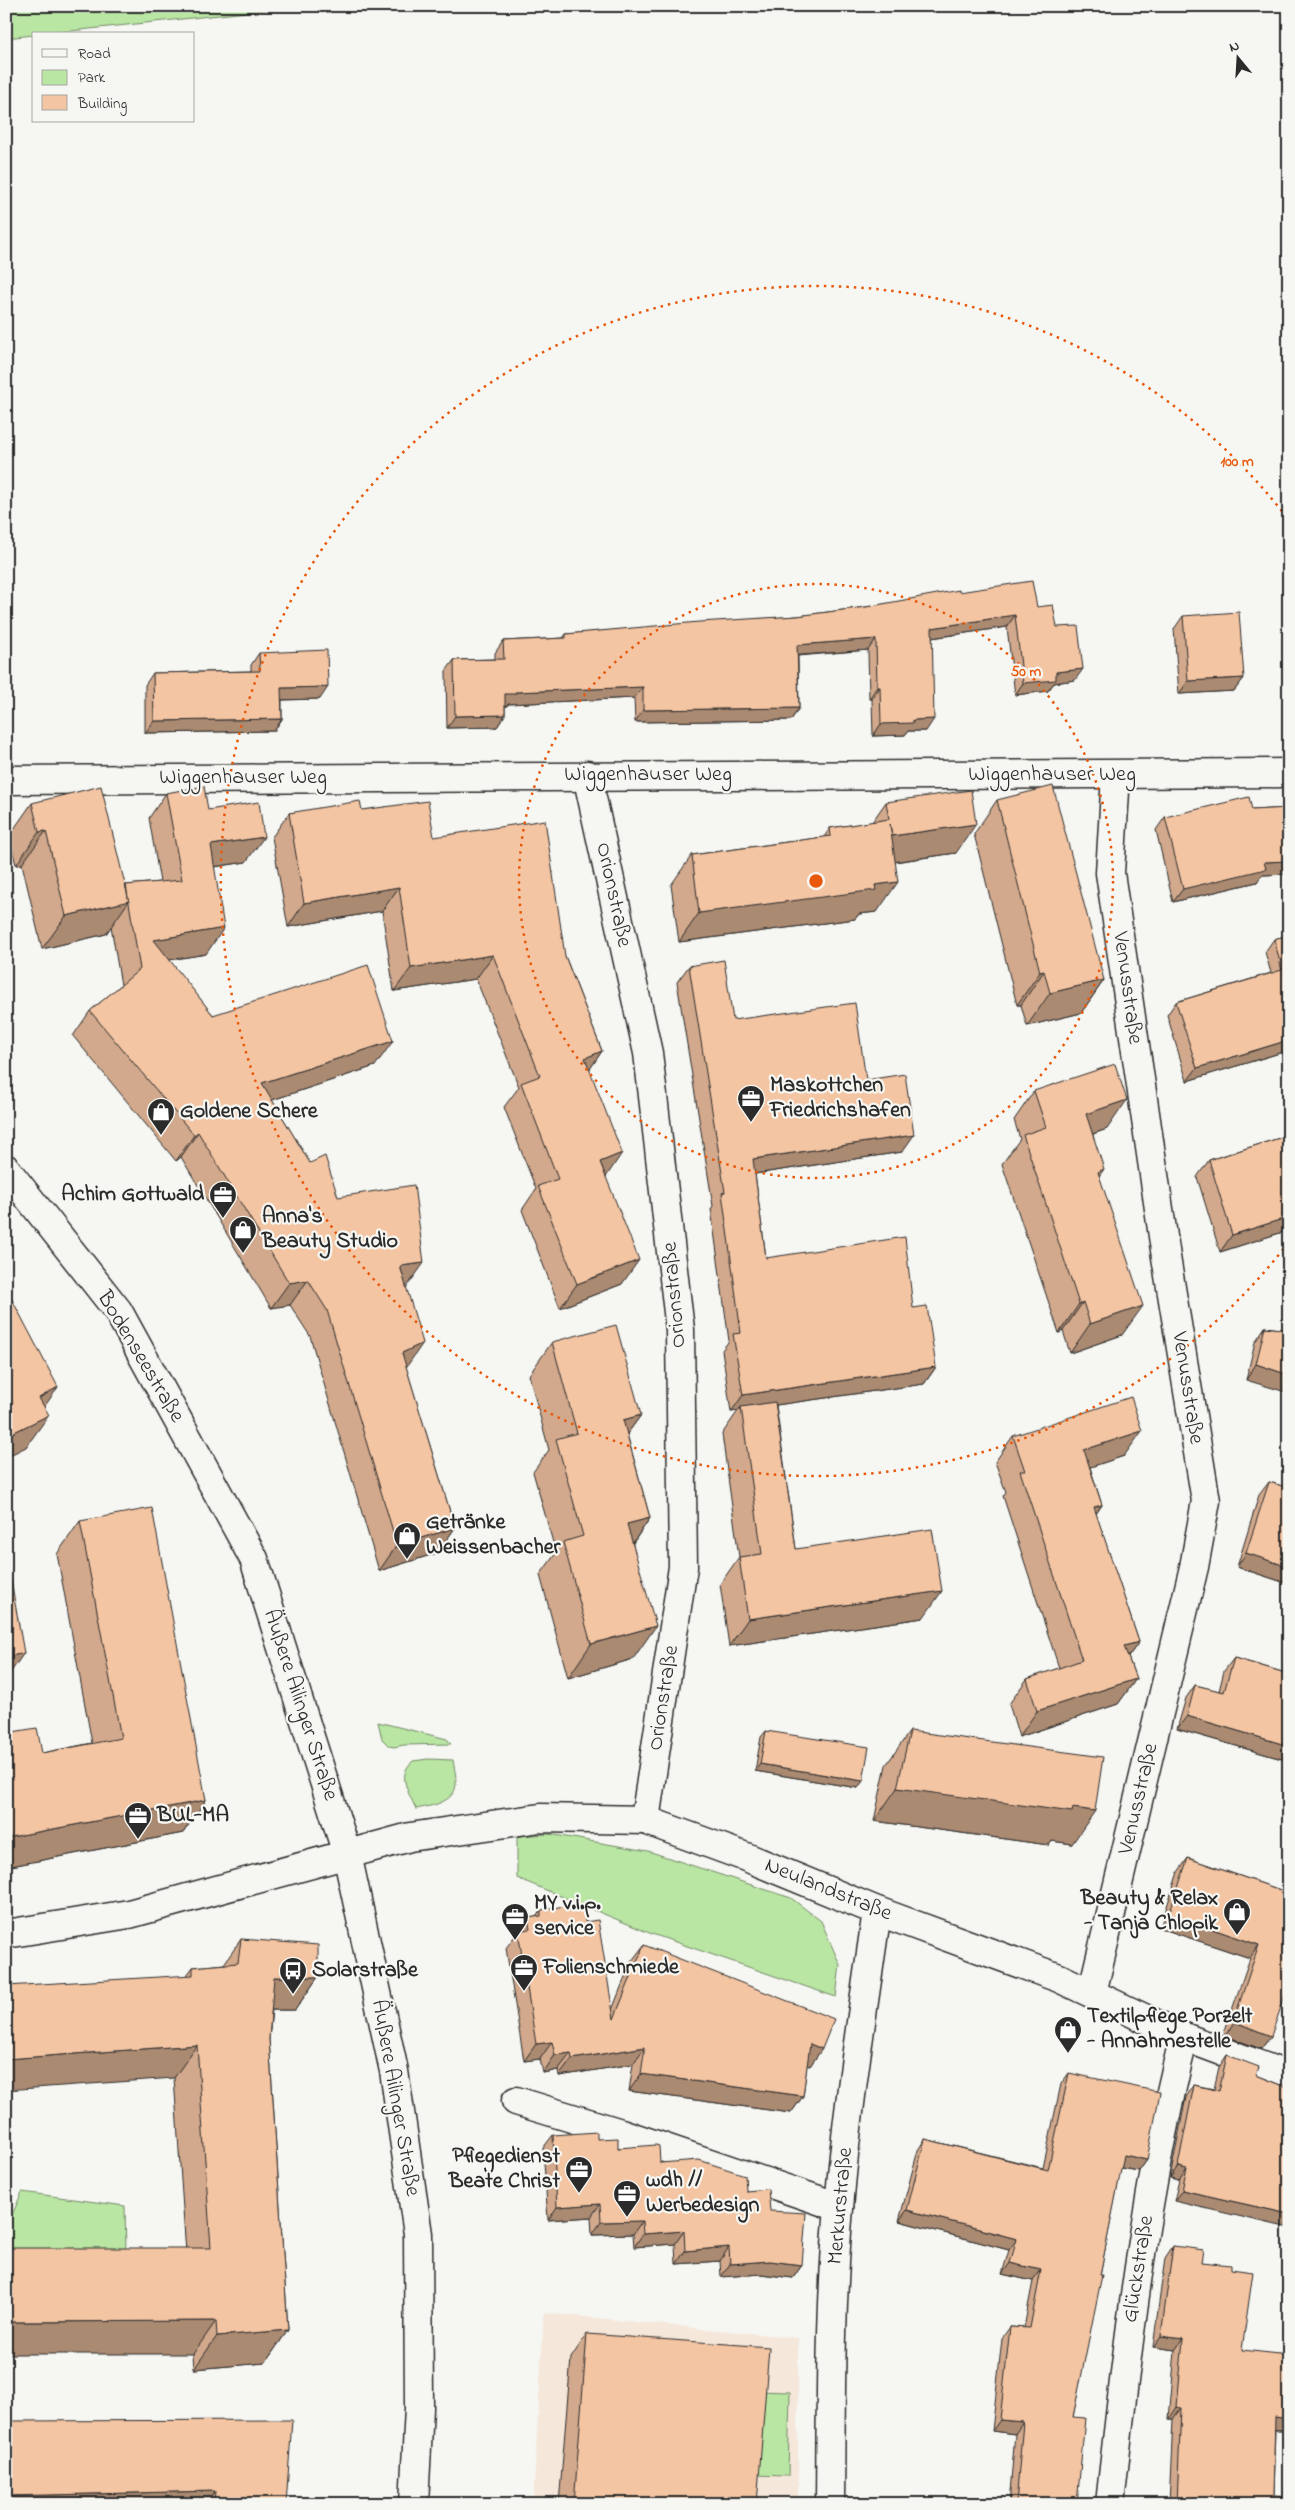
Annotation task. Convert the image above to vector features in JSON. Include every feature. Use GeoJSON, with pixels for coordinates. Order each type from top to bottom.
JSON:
{"type":"FeatureCollection","features":[{"type":"Feature","properties":{"kind":"street","name":"Wiggenhauser Weg"},"geometry":{"type":"LineString","coordinates":[[6,780],[1289,773]]}},
{"type":"Feature","properties":{"kind":"street","name":"Venusstraße"},"geometry":{"type":"LineString","coordinates":[[1092,1993],[1194,1567],[1206,1501],[1165,1248],[1110,873],[1116,775]]}},
{"type":"Feature","properties":{"kind":"street","name":"Orionstraße"},"geometry":{"type":"LineString","coordinates":[[587,776],[648,1053],[680,1330],[683,1567],[645,1820]]}},
{"type":"Feature","properties":{"kind":"street","name":"Bodenseestraße"},"geometry":{"type":"LineString","coordinates":[[6,1170],[118,1311],[254,1559]]}},
{"type":"Feature","properties":{"kind":"street","name":"Äußere Ailinger Straße"},"geometry":{"type":"LineString","coordinates":[[254,1559],[347,1854],[394,2071],[418,2234],[419,2408],[414,2504]]}},
{"type":"Feature","properties":{"kind":"street","name":"Neulandstraße"},"geometry":{"type":"LineString","coordinates":[[347,1854],[410,1838],[540,1818],[645,1820],[746,1857],[877,1911],[1059,1978],[1184,2037],[1289,2076]]}},
{"type":"Feature","properties":{"kind":"street"},"geometry":{"type":"LineString","coordinates":[[6,1934],[129,1914],[347,1854]]}},
{"type":"Feature","properties":{"kind":"street","name":"Merkurstraße"},"geometry":{"type":"LineString","coordinates":[[830,2504],[832,2312],[839,2207],[860,2026],[877,1911]]}},
{"type":"Feature","properties":{"kind":"street","name":"Glückstraße"},"geometry":{"type":"LineString","coordinates":[[1110,2504],[1130,2320],[1165,2109],[1184,2037]]}},
{"type":"Feature","properties":{"kind":"street"},"geometry":{"type":"LineString","coordinates":[[516,2101],[621,2133],[839,2207]]}},
{"type":"Feature","properties":{"kind":"shaded area"},"geometry":{"type":"Polygon","coordinates":[[[544,2313],[798,2338],[798,2504],[533,2504],[544,2313]]]}},
{"type":"Feature","properties":{"kind":"green space"},"geometry":{"type":"Polygon","coordinates":[[[6,6],[303,6],[62,32],[32,32],[32,35],[6,38],[6,6]]]}},
{"type":"Feature","properties":{"kind":"green space"},"geometry":{"type":"Polygon","coordinates":[[[378,1722],[447,1739],[451,1744],[389,1746],[382,1739],[378,1722]]]}},
{"type":"Feature","properties":{"kind":"green space"},"geometry":{"type":"Polygon","coordinates":[[[428,1759],[453,1760],[456,1778],[455,1790],[451,1796],[441,1802],[416,1809],[407,1790],[405,1772],[413,1761],[428,1759]]]}},
{"type":"Feature","properties":{"kind":"green space"},"geometry":{"type":"Polygon","coordinates":[[[549,1834],[648,1851],[791,1898],[821,1921],[840,1965],[836,1997],[652,1934],[517,1878],[517,1836],[549,1834]]]}},
{"type":"Feature","properties":{"kind":"green space"},"geometry":{"type":"Polygon","coordinates":[[[22,2192],[125,2206],[126,2253],[12,2256],[6,2229],[22,2192]]]}},
{"type":"Feature","properties":{"kind":"green space"},"geometry":{"type":"Polygon","coordinates":[[[754,2391],[790,2392],[788,2476],[751,2475],[754,2391]]]}},
{"type":"Feature","properties":{"kind":"building"},"geometry":{"type":"Polygon","coordinates":[[[1032,581],[1037,607],[1053,605],[1057,627],[1078,626],[1083,669],[1056,672],[1056,680],[1023,683],[1015,615],[932,628],[934,719],[913,720],[913,723],[881,724],[880,687],[877,687],[876,639],[797,645],[799,708],[643,710],[643,687],[515,692],[515,694],[505,694],[505,715],[455,716],[454,660],[504,659],[503,641],[566,638],[566,634],[699,622],[797,616],[866,607],[959,590],[959,592],[1032,581]]]}},
{"type":"Feature","properties":{"kind":"building"},"geometry":{"type":"Polygon","coordinates":[[[1239,612],[1244,678],[1188,681],[1183,616],[1239,612]]]}},
{"type":"Feature","properties":{"kind":"building"},"geometry":{"type":"Polygon","coordinates":[[[327,650],[328,687],[281,688],[282,719],[154,721],[153,673],[260,671],[259,653],[327,650]]]}},
{"type":"Feature","properties":{"kind":"building"},"geometry":{"type":"Polygon","coordinates":[[[101,786],[129,901],[66,916],[46,831],[39,832],[32,803],[101,786]]]}},
{"type":"Feature","properties":{"kind":"building"},"geometry":{"type":"Polygon","coordinates":[[[204,786],[208,810],[259,802],[264,837],[211,845],[224,928],[154,940],[213,1015],[368,965],[393,1041],[262,1083],[310,1163],[325,1156],[338,1197],[414,1185],[424,1263],[400,1266],[423,1343],[402,1353],[455,1528],[397,1545],[327,1310],[308,1280],[289,1283],[198,1132],[194,1135],[90,1011],[140,969],[126,885],[182,880],[166,793],[204,786]]]}},
{"type":"Feature","properties":{"kind":"building"},"geometry":{"type":"Polygon","coordinates":[[[1053,786],[1104,980],[1050,993],[1044,971],[1040,972],[997,800],[1053,786]]]}},
{"type":"Feature","properties":{"kind":"building"},"geometry":{"type":"Polygon","coordinates":[[[971,790],[976,824],[892,836],[890,824],[898,882],[875,885],[876,890],[699,913],[692,855],[831,836],[830,828],[889,819],[886,802],[971,790]]]}},
{"type":"Feature","properties":{"kind":"building"},"geometry":{"type":"Polygon","coordinates":[[[1249,797],[1252,810],[1289,808],[1289,861],[1264,862],[1266,869],[1183,889],[1165,817],[1249,797]]]}},
{"type":"Feature","properties":{"kind":"building"},"geometry":{"type":"Polygon","coordinates":[[[360,801],[362,810],[428,801],[434,837],[545,820],[565,956],[602,1051],[585,1058],[622,1153],[600,1162],[639,1260],[577,1284],[538,1186],[558,1179],[521,1083],[540,1076],[493,955],[411,968],[399,887],[304,903],[289,813],[360,801]]]}},
{"type":"Feature","properties":{"kind":"building"},"geometry":{"type":"Polygon","coordinates":[[[1289,935],[1289,1040],[1197,1068],[1176,1002],[1282,970],[1274,939],[1289,935]]]}},
{"type":"Feature","properties":{"kind":"building"},"geometry":{"type":"Polygon","coordinates":[[[724,960],[733,1020],[855,1003],[866,1080],[905,1074],[914,1135],[753,1159],[766,1258],[905,1237],[913,1308],[927,1306],[936,1367],[743,1395],[733,1334],[741,1333],[722,1193],[725,1192],[689,966],[724,960]]]}},
{"type":"Feature","properties":{"kind":"building"},"geometry":{"type":"Polygon","coordinates":[[[1115,1064],[1127,1100],[1086,1114],[1104,1169],[1098,1172],[1143,1306],[1090,1324],[1083,1302],[1079,1304],[1023,1135],[1046,1127],[1034,1091],[1115,1064]]]}},
{"type":"Feature","properties":{"kind":"building"},"geometry":{"type":"Polygon","coordinates":[[[1289,1135],[1289,1217],[1232,1235],[1209,1160],[1289,1135]]]}},
{"type":"Feature","properties":{"kind":"building"},"geometry":{"type":"Polygon","coordinates":[[[6,1288],[58,1387],[39,1398],[49,1415],[6,1436],[6,1288]]]}},
{"type":"Feature","properties":{"kind":"building"},"geometry":{"type":"Polygon","coordinates":[[[616,1325],[641,1415],[623,1420],[650,1518],[627,1524],[656,1626],[591,1644],[563,1542],[583,1536],[556,1439],[577,1433],[552,1342],[616,1325]]]}},
{"type":"Feature","properties":{"kind":"building"},"geometry":{"type":"Polygon","coordinates":[[[1265,1327],[1289,1330],[1289,1375],[1256,1364],[1265,1327]]]}},
{"type":"Feature","properties":{"kind":"building"},"geometry":{"type":"Polygon","coordinates":[[[1131,1397],[1142,1431],[1084,1450],[1102,1505],[1094,1507],[1139,1642],[1124,1646],[1136,1679],[1037,1711],[1027,1679],[1082,1660],[1020,1471],[1025,1471],[1013,1436],[1131,1397]]]}},
{"type":"Feature","properties":{"kind":"building"},"geometry":{"type":"Polygon","coordinates":[[[775,1402],[796,1549],[932,1529],[942,1591],[748,1619],[739,1557],[762,1554],[741,1407],[775,1402]]]}},
{"type":"Feature","properties":{"kind":"building"},"geometry":{"type":"Polygon","coordinates":[[[1269,1482],[1289,1488],[1289,1567],[1246,1553],[1269,1482]]]}},
{"type":"Feature","properties":{"kind":"building"},"geometry":{"type":"Polygon","coordinates":[[[152,1508],[206,1800],[6,1838],[6,1733],[37,1728],[42,1753],[121,1738],[80,1521],[152,1508]]]}},
{"type":"Feature","properties":{"kind":"building"},"geometry":{"type":"Polygon","coordinates":[[[6,1553],[24,1653],[6,1657],[6,1553]]]}},
{"type":"Feature","properties":{"kind":"building"},"geometry":{"type":"Polygon","coordinates":[[[1234,1658],[1289,1674],[1289,1746],[1187,1716],[1195,1685],[1224,1692],[1234,1658]]]}},
{"type":"Feature","properties":{"kind":"building"},"geometry":{"type":"Polygon","coordinates":[[[766,1731],[869,1747],[863,1781],[760,1764],[766,1731]]]}},
{"type":"Feature","properties":{"kind":"building"},"geometry":{"type":"Polygon","coordinates":[[[910,1731],[1103,1757],[1095,1811],[1073,1808],[1072,1812],[897,1788],[910,1731]]]}},
{"type":"Feature","properties":{"kind":"building"},"geometry":{"type":"Polygon","coordinates":[[[1188,1858],[1289,1893],[1289,1984],[1271,2036],[1235,2022],[1234,2019],[1259,1945],[1169,1914],[1188,1858]]]}},
{"type":"Feature","properties":{"kind":"building"},"geometry":{"type":"Polygon","coordinates":[[[582,1903],[585,1922],[598,1920],[614,2019],[644,1945],[834,2019],[822,2049],[810,2044],[803,2096],[641,2074],[645,2047],[572,2059],[571,2053],[555,2055],[552,2042],[536,2044],[518,1931],[530,1929],[528,1918],[541,1916],[541,1910],[582,1903]]]}},
{"type":"Feature","properties":{"kind":"building"},"geometry":{"type":"Polygon","coordinates":[[[241,1939],[318,1945],[318,1977],[274,1977],[269,2039],[288,2330],[217,2336],[216,2321],[6,2322],[6,2248],[211,2248],[197,2045],[6,2059],[6,1986],[193,1975],[193,1967],[238,1963],[241,1939]]]}},
{"type":"Feature","properties":{"kind":"building"},"geometry":{"type":"Polygon","coordinates":[[[1227,2055],[1259,2067],[1256,2075],[1289,2088],[1289,2214],[1182,2190],[1187,2168],[1178,2166],[1194,2085],[1219,2091],[1227,2055]]]}},
{"type":"Feature","properties":{"kind":"building"},"geometry":{"type":"Polygon","coordinates":[[[1069,2073],[1160,2092],[1147,2160],[1124,2155],[1073,2417],[1085,2418],[1077,2504],[1016,2504],[1023,2422],[1000,2420],[1010,2327],[1030,2328],[1041,2270],[1010,2263],[1017,2239],[907,2210],[925,2139],[1048,2170],[1069,2073]]]}},
{"type":"Feature","properties":{"kind":"building"},"geometry":{"type":"Polygon","coordinates":[[[597,2132],[597,2139],[618,2138],[618,2148],[659,2146],[660,2163],[699,2160],[745,2175],[746,2191],[768,2189],[770,2211],[806,2213],[802,2265],[770,2261],[730,2264],[729,2247],[685,2251],[684,2231],[643,2234],[642,2221],[601,2222],[600,2204],[557,2207],[553,2135],[597,2132]]]}},
{"type":"Feature","properties":{"kind":"building"},"geometry":{"type":"Polygon","coordinates":[[[1173,2246],[1204,2250],[1202,2262],[1231,2265],[1231,2269],[1253,2272],[1242,2350],[1289,2355],[1289,2419],[1275,2417],[1273,2496],[1289,2497],[1289,2504],[1177,2504],[1181,2408],[1177,2407],[1183,2339],[1161,2336],[1173,2246]]]}},
{"type":"Feature","properties":{"kind":"building"},"geometry":{"type":"Polygon","coordinates":[[[587,2334],[769,2347],[757,2504],[574,2504],[587,2334]]]}},
{"type":"Feature","properties":{"kind":"building"},"geometry":{"type":"Polygon","coordinates":[[[292,2420],[286,2504],[214,2504],[215,2491],[6,2496],[6,2421],[292,2420]]]}},
{"type":"Feature","properties":{"kind":"place","name":"Maskottchen Friedrichshafen"},"geometry":{"type":"Point","coordinates":[751,1123]}},
{"type":"Feature","properties":{"kind":"place","name":"Goldene Schere"},"geometry":{"type":"Point","coordinates":[161,1136]}},
{"type":"Feature","properties":{"kind":"place","name":"Achim Gottwald"},"geometry":{"type":"Point","coordinates":[223,1219]}},
{"type":"Feature","properties":{"kind":"place","name":"Anna's Beauty Studio"},"geometry":{"type":"Point","coordinates":[243,1254]}},
{"type":"Feature","properties":{"kind":"place","name":"Getränke Weissenbacher"},"geometry":{"type":"Point","coordinates":[407,1560]}},
{"type":"Feature","properties":{"kind":"place","name":"BUL-MA"},"geometry":{"type":"Point","coordinates":[138,1840]}},
{"type":"Feature","properties":{"kind":"place","name":"Beauty & Relax - Tanja Chlopik"},"geometry":{"type":"Point","coordinates":[1237,1936]}},
{"type":"Feature","properties":{"kind":"place","name":"MY v.i.p. service"},"geometry":{"type":"Point","coordinates":[515,1941]}},
{"type":"Feature","properties":{"kind":"place","name":"Folienschmiede"},"geometry":{"type":"Point","coordinates":[524,1992]}},
{"type":"Feature","properties":{"kind":"place","name":"Solarstraße"},"geometry":{"type":"Point","coordinates":[293,1995]}},
{"type":"Feature","properties":{"kind":"place","name":"Textilpflege Porzelt - Annahmestelle"},"geometry":{"type":"Point","coordinates":[1068,2054]}},
{"type":"Feature","properties":{"kind":"place","name":"Pflegedienst Beate Christ"},"geometry":{"type":"Point","coordinates":[579,2194]}},
{"type":"Feature","properties":{"kind":"place","name":"wdh // Werbedesign"},"geometry":{"type":"Point","coordinates":[627,2218]}}]}
